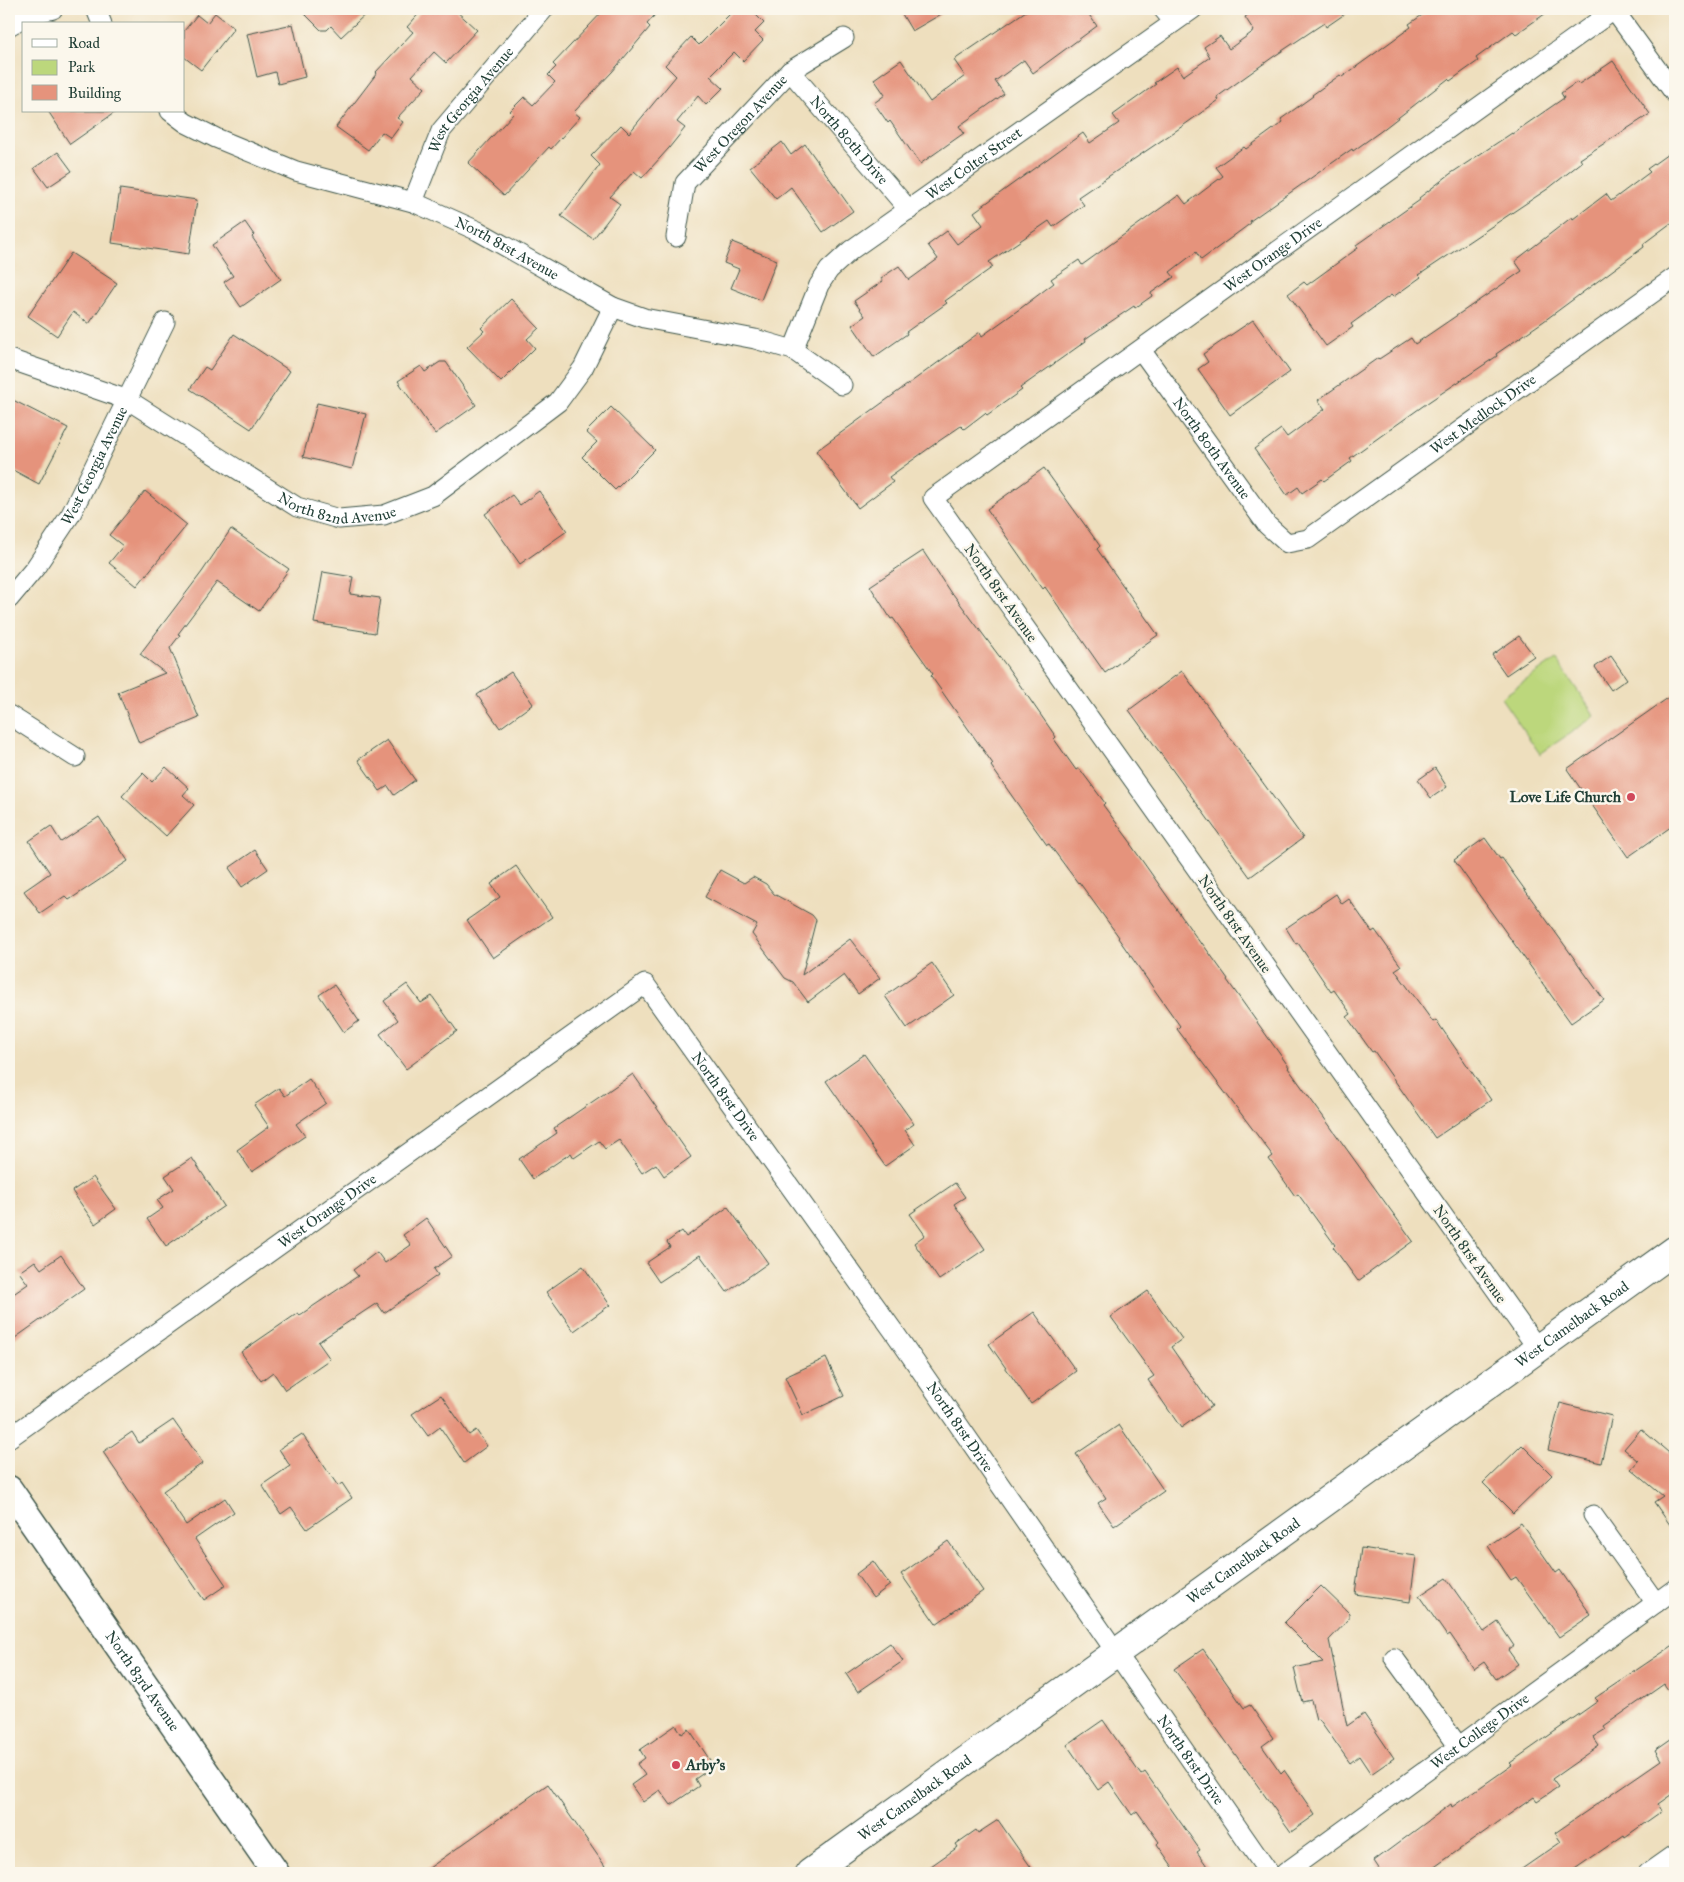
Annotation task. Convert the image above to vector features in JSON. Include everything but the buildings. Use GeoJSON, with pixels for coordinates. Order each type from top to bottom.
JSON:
{"type":"FeatureCollection","features":[{"type":"Feature","properties":{"kind":"main road","name":"West Camelback Road"},"geometry":{"type":"LineString","coordinates":[[810,1873],[1675,1250]]}},
{"type":"Feature","properties":{"kind":"main road","name":"North 83rd Avenue"},"geometry":{"type":"LineString","coordinates":[[9,1488],[276,1873]]}},
{"type":"Feature","properties":{"kind":"street"},"geometry":{"type":"LineString","coordinates":[[9,26],[26,16],[53,9]]}},
{"type":"Feature","properties":{"kind":"street"},"geometry":{"type":"LineString","coordinates":[[96,9],[101,22]]}},
{"type":"Feature","properties":{"kind":"street","name":"West Georgia Avenue"},"geometry":{"type":"LineString","coordinates":[[413,202],[441,131],[544,9]]}},
{"type":"Feature","properties":{"kind":"street","name":"West Colter Street"},"geometry":{"type":"LineString","coordinates":[[794,350],[819,285],[829,270],[851,250],[909,210],[1168,16],[1193,9]]}},
{"type":"Feature","properties":{"kind":"street"},"geometry":{"type":"LineString","coordinates":[[1614,10],[1675,94]]}},
{"type":"Feature","properties":{"kind":"street","name":"West Orange Drive"},"geometry":{"type":"LineString","coordinates":[[933,498],[1614,10]]}},
{"type":"Feature","properties":{"kind":"street","name":"West Oregon Avenue"},"geometry":{"type":"LineString","coordinates":[[676,237],[685,183],[790,71],[844,38]]}},
{"type":"Feature","properties":{"kind":"street","name":"North 80th Drive"},"geometry":{"type":"LineString","coordinates":[[790,71],[909,210]]}},
{"type":"Feature","properties":{"kind":"street","name":"North 81st Avenue"},"geometry":{"type":"LineString","coordinates":[[171,112],[186,123],[216,138],[296,171],[413,202],[478,231],[613,307],[644,318],[755,339],[794,350],[842,385]]}},
{"type":"Feature","properties":{"kind":"street","name":"West Medlock Drive"},"geometry":{"type":"LineString","coordinates":[[1286,543],[1308,539],[1675,277]]}},
{"type":"Feature","properties":{"kind":"street","name":"North 82nd Avenue"},"geometry":{"type":"LineString","coordinates":[[9,359],[128,400],[297,506],[339,519],[384,515],[432,496],[558,402],[582,368],[613,307]]}},
{"type":"Feature","properties":{"kind":"street","name":"West Georgia Avenue"},"geometry":{"type":"LineString","coordinates":[[9,599],[35,568],[72,514],[165,322]]}},
{"type":"Feature","properties":{"kind":"street","name":"North 80th Avenue"},"geometry":{"type":"LineString","coordinates":[[1141,350],[1267,525],[1286,543]]}},
{"type":"Feature","properties":{"kind":"street","name":"North 81st Avenue"},"geometry":{"type":"LineString","coordinates":[[933,498],[1538,1349]]}},
{"type":"Feature","properties":{"kind":"street"},"geometry":{"type":"LineString","coordinates":[[9,715],[75,757]]}},
{"type":"Feature","properties":{"kind":"street","name":"West Orange Drive"},"geometry":{"type":"LineString","coordinates":[[9,1438],[646,984]]}},
{"type":"Feature","properties":{"kind":"street","name":"North 81st Drive"},"geometry":{"type":"LineString","coordinates":[[646,984],[897,1336],[1268,1873]]}},
{"type":"Feature","properties":{"kind":"street"},"geometry":{"type":"LineString","coordinates":[[1593,1515],[1656,1603]]}},
{"type":"Feature","properties":{"kind":"street","name":"West College Drive"},"geometry":{"type":"LineString","coordinates":[[1285,1873],[1675,1589]]}},
{"type":"Feature","properties":{"kind":"street"},"geometry":{"type":"LineString","coordinates":[[1394,1658],[1458,1747]]}},
{"type":"Feature","properties":{"kind":"street"},"geometry":{"type":"LineString","coordinates":[[1648,1873],[1675,1854]]}},
{"type":"Feature","properties":{"kind":"green space"},"geometry":{"type":"Polygon","coordinates":[[[1556,659],[1595,716],[1540,754],[1501,698],[1556,659]]]}},
{"type":"Feature","properties":{"kind":"place","name":"Love Life Church"},"geometry":{"type":"Point","coordinates":[1631,797]}},
{"type":"Feature","properties":{"kind":"place","name":"Arby's"},"geometry":{"type":"Point","coordinates":[676,1765]}}]}
